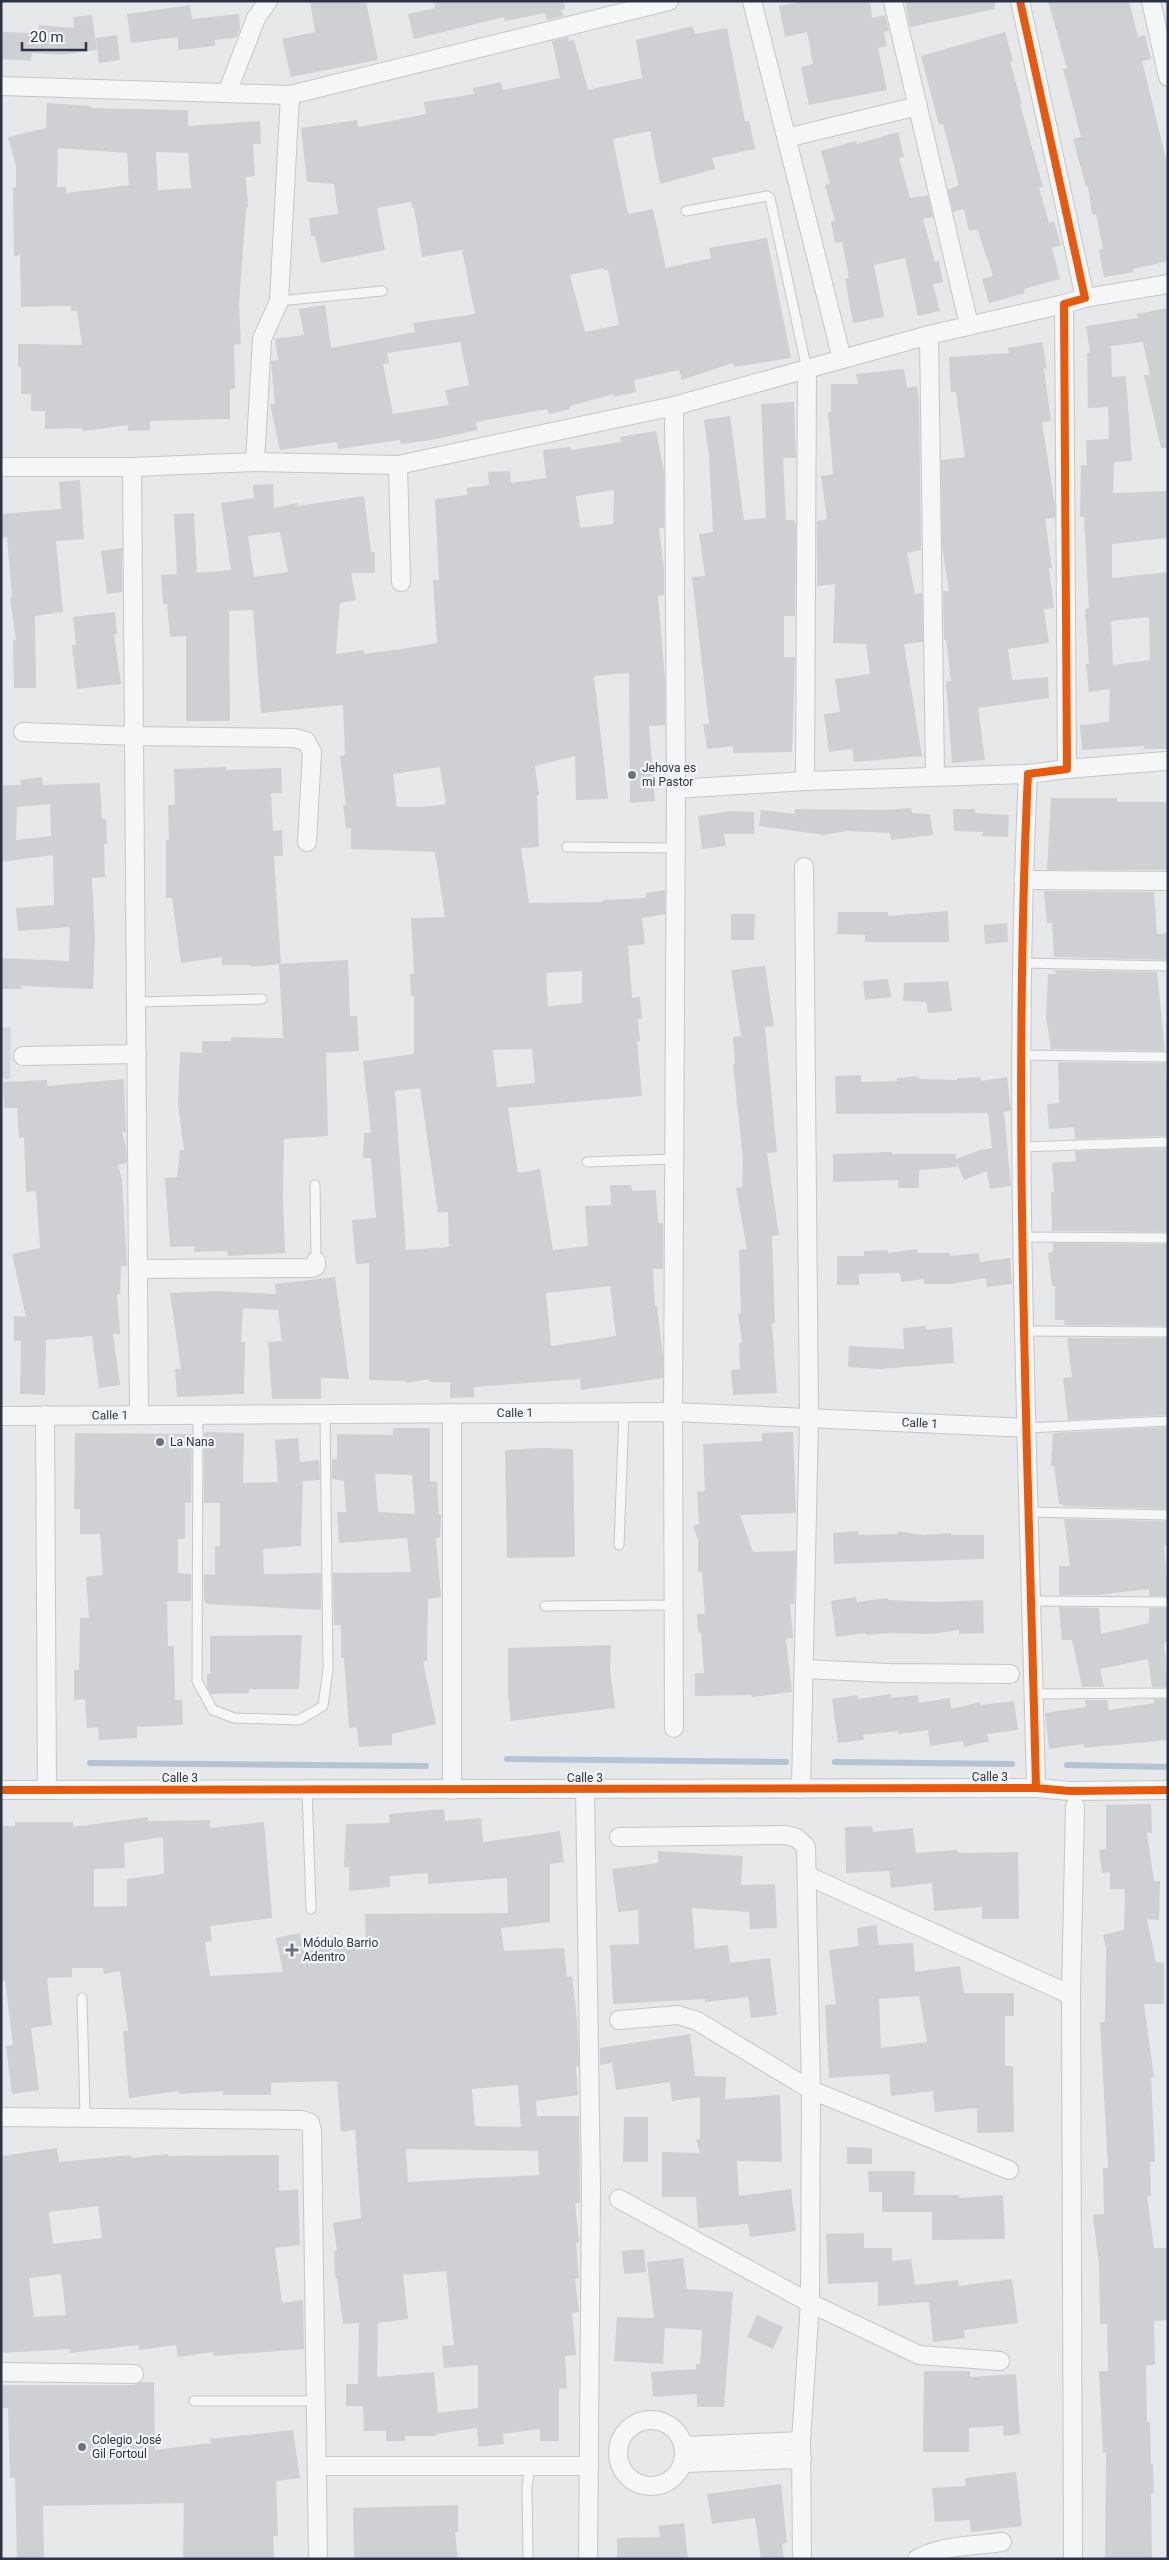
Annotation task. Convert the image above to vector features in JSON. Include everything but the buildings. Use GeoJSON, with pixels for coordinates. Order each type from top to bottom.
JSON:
{"type":"FeatureCollection","features":[{"type":"Feature","properties":{"kind":"street"},"geometry":{"type":"LineString","coordinates":[[227,93],[256,18],[268,1]]}},
{"type":"Feature","properties":{"kind":"street"},"geometry":{"type":"LineString","coordinates":[[1,86],[290,95],[669,1]]}},
{"type":"Feature","properties":{"kind":"street"},"geometry":{"type":"LineString","coordinates":[[752,1],[842,359]]}},
{"type":"Feature","properties":{"kind":"street"},"geometry":{"type":"LineString","coordinates":[[893,1],[969,325]]}},
{"type":"Feature","properties":{"kind":"street"},"geometry":{"type":"LineString","coordinates":[[1020,1],[1085,298]]}},
{"type":"Feature","properties":{"kind":"street"},"geometry":{"type":"LineString","coordinates":[[1151,1],[1168,77]]}},
{"type":"Feature","properties":{"kind":"street"},"geometry":{"type":"LineString","coordinates":[[255,462],[262,339],[279,301],[290,95]]}},
{"type":"Feature","properties":{"kind":"street"},"geometry":{"type":"LineString","coordinates":[[786,138],[918,106]]}},
{"type":"Feature","properties":{"kind":"street"},"geometry":{"type":"LineString","coordinates":[[1,467],[132,467],[255,462],[398,465],[674,406],[969,325],[1085,298],[1168,284]]}},
{"type":"Feature","properties":{"kind":"street"},"geometry":{"type":"LineString","coordinates":[[1064,304],[1067,769]]}},
{"type":"Feature","properties":{"kind":"street"},"geometry":{"type":"LineString","coordinates":[[929,335],[935,776]]}},
{"type":"Feature","properties":{"kind":"street"},"geometry":{"type":"LineString","coordinates":[[805,781],[807,370]]}},
{"type":"Feature","properties":{"kind":"street"},"geometry":{"type":"LineString","coordinates":[[674,406],[676,789],[672,1412],[674,1728]]}},
{"type":"Feature","properties":{"kind":"street"},"geometry":{"type":"LineString","coordinates":[[398,465],[401,582]]}},
{"type":"Feature","properties":{"kind":"street"},"geometry":{"type":"LineString","coordinates":[[132,467],[139,1415]]}},
{"type":"Feature","properties":{"kind":"street"},"geometry":{"type":"LineString","coordinates":[[23,732],[134,736],[295,738],[306,741],[312,752],[307,842]]}},
{"type":"Feature","properties":{"kind":"street"},"geometry":{"type":"LineString","coordinates":[[676,789],[805,781],[1028,774],[1165,761]]}},
{"type":"Feature","properties":{"kind":"street"},"geometry":{"type":"LineString","coordinates":[[1028,774],[1023,880],[1020,1055],[1036,1788]]}},
{"type":"Feature","properties":{"kind":"street"},"geometry":{"type":"LineString","coordinates":[[801,1789],[809,1420],[804,867]]}},
{"type":"Feature","properties":{"kind":"street"},"geometry":{"type":"LineString","coordinates":[[1023,880],[1168,881]]}},
{"type":"Feature","properties":{"kind":"street"},"geometry":{"type":"LineString","coordinates":[[23,1056],[136,1054]]}},
{"type":"Feature","properties":{"kind":"street"},"geometry":{"type":"LineString","coordinates":[[138,1269],[312,1268],[316,1266],[316,1261]]}},
{"type":"Feature","properties":{"kind":"street","name":"Calle 1"},"geometry":{"type":"LineString","coordinates":[[1,1416],[672,1412],[809,1420],[1027,1428]]}},
{"type":"Feature","properties":{"kind":"street"},"geometry":{"type":"LineString","coordinates":[[452,1413],[452,1790]]}},
{"type":"Feature","properties":{"kind":"street"},"geometry":{"type":"LineString","coordinates":[[45,1415],[47,1790]]}},
{"type":"Feature","properties":{"kind":"street"},"geometry":{"type":"LineString","coordinates":[[804,1669],[889,1673],[1010,1674]]}},
{"type":"Feature","properties":{"kind":"street","name":"Calle 3"},"geometry":{"type":"LineString","coordinates":[[1,1790],[1036,1788],[1070,1791],[1168,1790]]}},
{"type":"Feature","properties":{"kind":"street"},"geometry":{"type":"LineString","coordinates":[[585,1789],[591,2188],[588,2559]]}},
{"type":"Feature","properties":{"kind":"street"},"geometry":{"type":"LineString","coordinates":[[1073,2559],[1071,1995],[1075,1806]]}},
{"type":"Feature","properties":{"kind":"street"},"geometry":{"type":"LineString","coordinates":[[620,1837],[786,1835],[797,1838],[806,1847],[811,2090],[810,2303],[802,2441],[802,2559]]}},
{"type":"Feature","properties":{"kind":"street"},"geometry":{"type":"LineString","coordinates":[[808,1876],[1071,1995]]}},
{"type":"Feature","properties":{"kind":"street"},"geometry":{"type":"LineString","coordinates":[[619,2020],[678,2015],[697,2021],[811,2090],[1009,2170]]}},
{"type":"Feature","properties":{"kind":"street"},"geometry":{"type":"LineString","coordinates":[[1,2117],[302,2120],[310,2124],[312,2131],[317,2401],[318,2559]]}},
{"type":"Feature","properties":{"kind":"street"},"geometry":{"type":"LineString","coordinates":[[619,2199],[810,2303],[919,2355],[1000,2361]]}},
{"type":"Feature","properties":{"kind":"street"},"geometry":{"type":"LineString","coordinates":[[1,2372],[134,2374]]}},
{"type":"Feature","properties":{"kind":"street"},"geometry":{"type":"LineString","coordinates":[[648,2420],[658,2421],[668,2425],[677,2432],[685,2446],[682,2463],[670,2480],[660,2485],[644,2485],[629,2478],[623,2470],[618,2449],[628,2430],[637,2423],[648,2420]]}},
{"type":"Feature","properties":{"kind":"street"},"geometry":{"type":"LineString","coordinates":[[685,2446],[802,2441]]}},
{"type":"Feature","properties":{"kind":"street"},"geometry":{"type":"LineString","coordinates":[[682,2463],[802,2459]]}},
{"type":"Feature","properties":{"kind":"street"},"geometry":{"type":"LineString","coordinates":[[318,2466],[589,2466]]}},
{"type":"Feature","properties":{"kind":"street"},"geometry":{"type":"LineString","coordinates":[[917,2559],[924,2555],[963,2547],[1002,2542]]}},
{"type":"Feature","properties":{"kind":"lane"},"geometry":{"type":"LineString","coordinates":[[686,212],[767,196],[770,198],[807,370]]}},
{"type":"Feature","properties":{"kind":"lane"},"geometry":{"type":"LineString","coordinates":[[279,301],[382,291]]}},
{"type":"Feature","properties":{"kind":"lane"},"geometry":{"type":"LineString","coordinates":[[567,847],[676,848]]}},
{"type":"Feature","properties":{"kind":"lane"},"geometry":{"type":"LineString","coordinates":[[1023,963],[1168,966]]}},
{"type":"Feature","properties":{"kind":"lane"},"geometry":{"type":"LineString","coordinates":[[136,1002],[262,999]]}},
{"type":"Feature","properties":{"kind":"lane"},"geometry":{"type":"LineString","coordinates":[[1020,1055],[1168,1058]]}},
{"type":"Feature","properties":{"kind":"lane"},"geometry":{"type":"LineString","coordinates":[[1022,1147],[1168,1142]]}},
{"type":"Feature","properties":{"kind":"lane"},"geometry":{"type":"LineString","coordinates":[[587,1162],[674,1159]]}},
{"type":"Feature","properties":{"kind":"lane"},"geometry":{"type":"LineString","coordinates":[[314,1185],[316,1261]]}},
{"type":"Feature","properties":{"kind":"lane"},"geometry":{"type":"LineString","coordinates":[[1024,1237],[1168,1238]]}},
{"type":"Feature","properties":{"kind":"lane"},"geometry":{"type":"LineString","coordinates":[[1025,1331],[1168,1332]]}},
{"type":"Feature","properties":{"kind":"lane"},"geometry":{"type":"LineString","coordinates":[[619,1546],[624,1412]]}},
{"type":"Feature","properties":{"kind":"lane"},"geometry":{"type":"LineString","coordinates":[[198,1414],[197,1681],[213,1710],[234,1718],[299,1720],[322,1706],[328,1670],[325,1414]]}},
{"type":"Feature","properties":{"kind":"lane"},"geometry":{"type":"LineString","coordinates":[[1027,1428],[1168,1421]]}},
{"type":"Feature","properties":{"kind":"lane"},"geometry":{"type":"LineString","coordinates":[[1029,1512],[1168,1515]]}},
{"type":"Feature","properties":{"kind":"lane"},"geometry":{"type":"LineString","coordinates":[[1031,1601],[1168,1602]]}},
{"type":"Feature","properties":{"kind":"lane"},"geometry":{"type":"LineString","coordinates":[[546,1606],[673,1605]]}},
{"type":"Feature","properties":{"kind":"lane"},"geometry":{"type":"LineString","coordinates":[[1034,1694],[1168,1693]]}},
{"type":"Feature","properties":{"kind":"lane"},"geometry":{"type":"LineString","coordinates":[[307,1789],[311,1909]]}},
{"type":"Feature","properties":{"kind":"lane"},"geometry":{"type":"LineString","coordinates":[[82,1998],[86,2117]]}},
{"type":"Feature","properties":{"kind":"lane"},"geometry":{"type":"LineString","coordinates":[[194,2401],[317,2401]]}},
{"type":"Feature","properties":{"kind":"lane"},"geometry":{"type":"LineString","coordinates":[[528,2556],[527,2487],[530,2466]]}},
{"type":"Feature","properties":{"kind":"shaded area"},"geometry":{"type":"Polygon","coordinates":[[[1,1027],[11,1027],[10,1079],[1,1079],[1,1027]]]}},
{"type":"Feature","properties":{"kind":"waterway"},"geometry":{"type":"LineString","coordinates":[[507,1759],[786,1762]]}},
{"type":"Feature","properties":{"kind":"waterway"},"geometry":{"type":"LineString","coordinates":[[835,1762],[1012,1764]]}},
{"type":"Feature","properties":{"kind":"waterway"},"geometry":{"type":"LineString","coordinates":[[90,1763],[426,1766]]}},
{"type":"Feature","properties":{"kind":"waterway"},"geometry":{"type":"LineString","coordinates":[[1067,1765],[1168,1767]]}},
{"type":"Feature","properties":{"kind":"cycle path"},"geometry":{"type":"LineString","coordinates":[[1020,1],[1085,298],[1064,304],[1067,769],[1028,774],[1023,901],[1021,1154],[1036,1788]]}},
{"type":"Feature","properties":{"kind":"cycle path"},"geometry":{"type":"LineString","coordinates":[[1,1790],[1036,1788],[1070,1791],[1168,1790]]}},
{"type":"Feature","properties":{"kind":"place","name":"Jehova es mi Pastor"},"geometry":{"type":"Point","coordinates":[632,775]}},
{"type":"Feature","properties":{"kind":"place","name":"La Nana"},"geometry":{"type":"Point","coordinates":[160,1442]}},
{"type":"Feature","properties":{"kind":"place","name":"Módulo Barrio Adentro"},"geometry":{"type":"Point","coordinates":[292,1950]}},
{"type":"Feature","properties":{"kind":"place","name":"Colegio José Gil Fortoul"},"geometry":{"type":"Point","coordinates":[82,2447]}}]}
